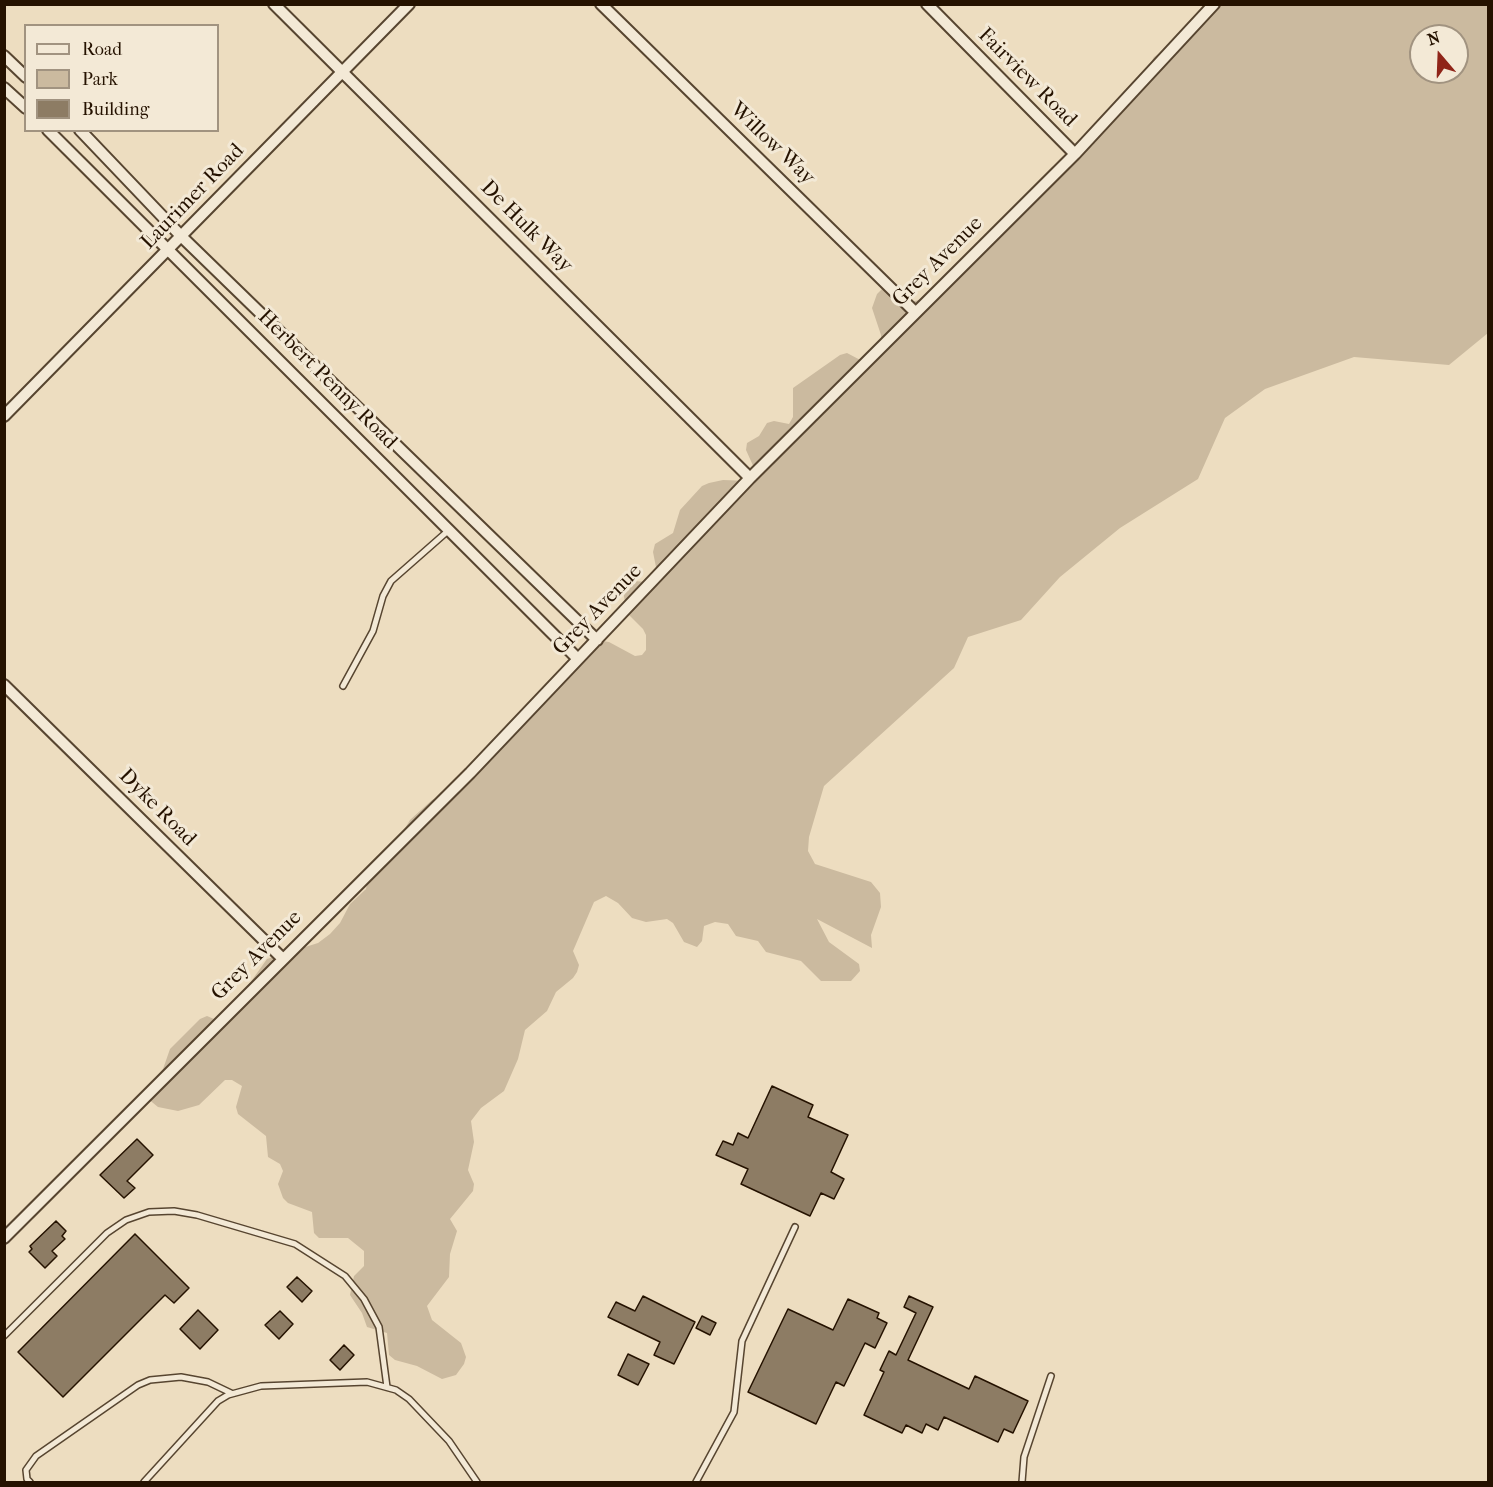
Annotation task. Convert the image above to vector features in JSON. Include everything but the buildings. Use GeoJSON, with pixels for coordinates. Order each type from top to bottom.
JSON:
{"type":"FeatureCollection","features":[{"type":"Feature","properties":{"kind":"street","name":"De Hulk Way"},"geometry":{"type":"LineString","coordinates":[[274,4],[750,478]]}},
{"type":"Feature","properties":{"kind":"street","name":"Laurimer Road"},"geometry":{"type":"LineString","coordinates":[[4,416],[168,252],[409,4]]}},
{"type":"Feature","properties":{"kind":"street","name":"Willow Way"},"geometry":{"type":"LineString","coordinates":[[601,4],[915,312]]}},
{"type":"Feature","properties":{"kind":"street","name":"Fairview Road"},"geometry":{"type":"LineString","coordinates":[[927,4],[1075,154]]}},
{"type":"Feature","properties":{"kind":"street","name":"Grey Avenue"},"geometry":{"type":"LineString","coordinates":[[4,1238],[470,772],[750,478],[1075,154],[1214,4]]}},
{"type":"Feature","properties":{"kind":"street"},"geometry":{"type":"LineString","coordinates":[[4,56],[24,75]]}},
{"type":"Feature","properties":{"kind":"street"},"geometry":{"type":"LineString","coordinates":[[4,88],[24,106]]}},
{"type":"Feature","properties":{"kind":"street","name":"Herbert Penny Road"},"geometry":{"type":"LineString","coordinates":[[50,132],[578,658]]}},
{"type":"Feature","properties":{"kind":"street","name":"Herbert Penny Road"},"geometry":{"type":"LineString","coordinates":[[82,132],[182,237],[597,640]]}},
{"type":"Feature","properties":{"kind":"street","name":"Dyke Road"},"geometry":{"type":"LineString","coordinates":[[4,685],[282,958]]}},
{"type":"Feature","properties":{"kind":"lane"},"geometry":{"type":"LineString","coordinates":[[343,686],[373,631],[383,596],[391,581],[450,530]]}},
{"type":"Feature","properties":{"kind":"lane"},"geometry":{"type":"LineString","coordinates":[[4,1336],[107,1233],[126,1220],[149,1212],[174,1211],[197,1215],[295,1244],[345,1276],[364,1299],[379,1327],[387,1387]]}},
{"type":"Feature","properties":{"kind":"lane"},"geometry":{"type":"LineString","coordinates":[[696,1482],[734,1412],[742,1341],[795,1227]]}},
{"type":"Feature","properties":{"kind":"lane"},"geometry":{"type":"LineString","coordinates":[[1022,1482],[1026,1447],[1051,1376]]}},
{"type":"Feature","properties":{"kind":"lane"},"geometry":{"type":"LineString","coordinates":[[30,1482],[27,1479],[26,1470],[36,1456],[138,1385],[150,1380],[181,1377],[208,1382],[231,1393]]}},
{"type":"Feature","properties":{"kind":"lane"},"geometry":{"type":"LineString","coordinates":[[144,1482],[218,1401],[231,1393],[261,1386],[367,1382],[387,1387],[409,1399],[449,1441],[477,1482]]}},
{"type":"Feature","properties":{"kind":"green space"},"geometry":{"type":"Polygon","coordinates":[[[1221,5],[1488,5],[1488,333],[1449,365],[1354,357],[1265,389],[1225,418],[1198,479],[1120,528],[1060,577],[1021,620],[968,637],[954,668],[824,786],[809,837],[808,851],[815,864],[871,882],[880,893],[881,907],[871,935],[872,948],[817,919],[829,942],[859,964],[860,971],[851,981],[821,981],[801,961],[766,952],[758,941],[736,936],[728,924],[715,922],[704,926],[702,941],[697,947],[684,942],[673,923],[667,919],[646,922],[632,918],[618,903],[606,896],[594,902],[573,951],[579,965],[577,972],[556,992],[547,1011],[525,1030],[518,1059],[504,1091],[481,1108],[471,1121],[474,1142],[468,1170],[474,1184],[473,1191],[450,1219],[457,1231],[450,1254],[449,1277],[427,1306],[432,1320],[461,1343],[466,1357],[464,1364],[456,1375],[442,1379],[417,1366],[395,1360],[389,1355],[387,1333],[367,1327],[362,1313],[350,1295],[354,1276],[364,1266],[364,1251],[348,1238],[319,1238],[314,1233],[312,1212],[288,1203],[283,1198],[278,1184],[283,1171],[280,1164],[268,1157],[266,1136],[238,1114],[236,1107],[242,1086],[232,1080],[225,1080],[199,1105],[178,1111],[158,1107],[147,1098],[144,1091],[163,1069],[170,1049],[200,1019],[207,1016],[214,1019],[220,1015],[247,987],[267,959],[318,943],[330,934],[340,923],[350,904],[366,889],[372,861],[377,856],[391,851],[410,820],[432,800],[460,787],[602,641],[609,642],[635,656],[642,655],[646,650],[646,635],[627,613],[623,591],[633,581],[648,582],[657,572],[653,552],[655,544],[673,533],[680,510],[702,486],[709,483],[723,480],[751,481],[755,470],[746,450],[747,443],[759,436],[767,423],[774,421],[789,424],[793,417],[793,388],[840,355],[847,353],[866,363],[881,343],[881,335],[872,308],[877,294],[882,289],[889,288],[907,301],[915,301],[922,299],[945,278],[958,272],[1147,69],[1154,57],[1210,17],[1221,5]]]}}]}
